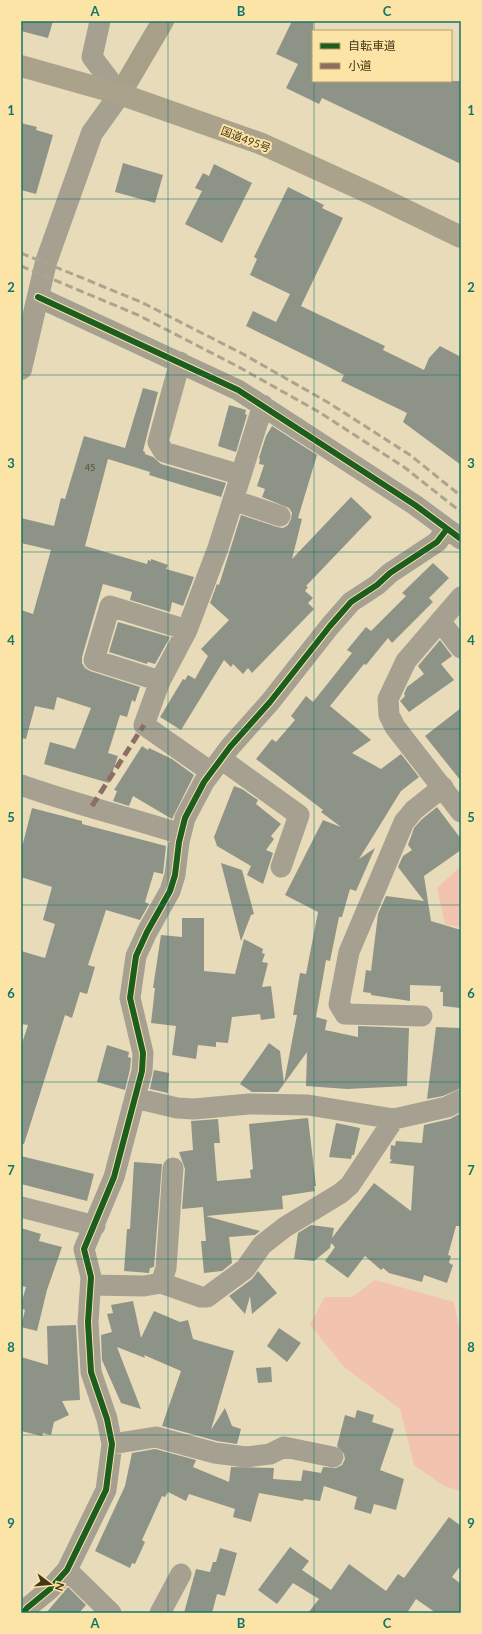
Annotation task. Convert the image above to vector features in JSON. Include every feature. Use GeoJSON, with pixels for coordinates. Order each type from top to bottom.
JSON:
{"type":"FeatureCollection","features":[{"type":"Feature","properties":{"kind":"highway","name":"国道495号"},"geometry":{"type":"LineString","coordinates":[[21,66],[120,94],[262,144],[374,195],[461,237]]}},
{"type":"Feature","properties":{"kind":"main road"},"geometry":{"type":"LineString","coordinates":[[120,94],[163,21]]}},
{"type":"Feature","properties":{"kind":"street"},"geometry":{"type":"LineString","coordinates":[[21,370],[46,262],[92,133],[120,94],[92,56],[100,21]]}},
{"type":"Feature","properties":{"kind":"street"},"geometry":{"type":"LineString","coordinates":[[24,1609],[50,1589],[67,1570],[106,1490],[112,1444],[107,1419],[91,1372],[88,1322],[91,1277],[84,1249],[96,1226],[114,1177],[142,1071],[143,1053],[130,998],[136,956],[147,932],[170,891],[175,874],[185,818],[204,782],[216,766],[351,602],[378,585],[390,573],[437,542],[454,534],[415,505],[238,390],[38,297]]}},
{"type":"Feature","properties":{"kind":"street"},"geometry":{"type":"LineString","coordinates":[[180,362],[158,442],[164,452],[241,474]]}},
{"type":"Feature","properties":{"kind":"street"},"geometry":{"type":"LineString","coordinates":[[263,406],[218,548],[187,630],[160,681],[144,725],[299,815],[281,867]]}},
{"type":"Feature","properties":{"kind":"street"},"geometry":{"type":"LineString","coordinates":[[233,500],[280,516]]}},
{"type":"Feature","properties":{"kind":"street"},"geometry":{"type":"LineString","coordinates":[[461,597],[406,661],[388,699],[389,715],[395,727],[461,812]]}},
{"type":"Feature","properties":{"kind":"street"},"geometry":{"type":"LineString","coordinates":[[160,681],[94,660],[110,606],[187,630]]}},
{"type":"Feature","properties":{"kind":"street"},"geometry":{"type":"LineString","coordinates":[[440,621],[461,648]]}},
{"type":"Feature","properties":{"kind":"street"},"geometry":{"type":"LineString","coordinates":[[21,785],[69,802],[92,806],[181,834]]}},
{"type":"Feature","properties":{"kind":"street"},"geometry":{"type":"LineString","coordinates":[[422,1016],[345,1014],[339,1004],[349,952],[404,822],[414,810],[443,787]]}},
{"type":"Feature","properties":{"kind":"street"},"geometry":{"type":"LineString","coordinates":[[135,1098],[177,1108],[194,1109],[249,1104],[308,1105],[394,1119],[447,1107],[461,1100]]}},
{"type":"Feature","properties":{"kind":"street"},"geometry":{"type":"LineString","coordinates":[[91,1285],[144,1286],[161,1283],[202,1297],[208,1297],[245,1269],[262,1245],[285,1227],[341,1193],[350,1185],[394,1119]]}},
{"type":"Feature","properties":{"kind":"street"},"geometry":{"type":"LineString","coordinates":[[161,1283],[166,1268],[173,1168]]}},
{"type":"Feature","properties":{"kind":"street"},"geometry":{"type":"LineString","coordinates":[[21,1207],[96,1226]]}},
{"type":"Feature","properties":{"kind":"street"},"geometry":{"type":"LineString","coordinates":[[112,1444],[156,1437],[215,1453],[246,1457],[270,1454],[284,1447],[333,1457]]}},
{"type":"Feature","properties":{"kind":"street"},"geometry":{"type":"LineString","coordinates":[[67,1570],[111,1613]]}},
{"type":"Feature","properties":{"kind":"street"},"geometry":{"type":"LineString","coordinates":[[160,1613],[181,1574]]}},
{"type":"Feature","properties":{"kind":"shaded area"},"geometry":{"type":"Polygon","coordinates":[[[461,866],[461,928],[445,924],[437,888],[461,866]]]}},
{"type":"Feature","properties":{"kind":"shaded area"},"geometry":{"type":"Polygon","coordinates":[[[375,1280],[454,1302],[461,1338],[461,1491],[444,1486],[414,1465],[400,1409],[344,1367],[310,1325],[325,1297],[352,1297],[375,1280]]]}},
{"type":"Feature","properties":{"kind":"building"},"geometry":{"type":"Polygon","coordinates":[[[21,21],[53,21],[48,38],[21,31],[21,21]]]}},
{"type":"Feature","properties":{"kind":"building"},"geometry":{"type":"Polygon","coordinates":[[[292,21],[313,21],[312,82],[461,81],[461,164],[322,98],[319,104],[286,88],[298,64],[276,54],[292,21]]]}},
{"type":"Feature","properties":{"kind":"building"},"geometry":{"type":"Polygon","coordinates":[[[21,123],[37,127],[36,130],[53,135],[36,194],[21,190],[21,123]]]}},
{"type":"Feature","properties":{"kind":"building"},"geometry":{"type":"Polygon","coordinates":[[[123,163],[163,175],[155,203],[115,192],[123,163]]]}},
{"type":"Feature","properties":{"kind":"building"},"geometry":{"type":"Polygon","coordinates":[[[214,164],[252,183],[222,243],[185,224],[202,191],[195,188],[203,173],[209,176],[214,164]]]}},
{"type":"Feature","properties":{"kind":"building"},"geometry":{"type":"Polygon","coordinates":[[[288,187],[324,205],[322,208],[343,218],[301,306],[385,346],[383,350],[424,370],[429,358],[440,346],[461,357],[461,465],[403,422],[407,413],[341,381],[344,375],[246,326],[253,311],[276,322],[290,294],[250,275],[257,259],[254,257],[288,187]]]}},
{"type":"Feature","properties":{"kind":"building"},"geometry":{"type":"Polygon","coordinates":[[[143,388],[158,392],[143,451],[145,454],[153,457],[161,464],[226,483],[221,497],[149,475],[150,472],[108,459],[85,546],[147,564],[148,560],[151,561],[151,559],[168,565],[166,569],[194,577],[183,606],[172,602],[170,612],[130,600],[132,592],[103,584],[82,657],[82,663],[85,668],[90,671],[140,687],[135,702],[132,700],[127,717],[120,715],[108,753],[118,756],[109,783],[44,764],[50,742],[75,749],[91,708],[57,697],[54,710],[35,706],[26,739],[21,738],[21,610],[33,614],[51,550],[21,543],[21,518],[54,526],[61,498],[65,499],[84,436],[125,448],[143,388]]]}},
{"type":"Feature","properties":{"kind":"building"},"geometry":{"type":"Polygon","coordinates":[[[229,405],[246,410],[245,414],[247,415],[236,452],[218,446],[229,405]]]}},
{"type":"Feature","properties":{"kind":"building"},"geometry":{"type":"Polygon","coordinates":[[[272,426],[317,455],[298,518],[302,519],[292,559],[351,497],[372,517],[306,586],[308,587],[305,591],[313,598],[308,603],[314,609],[252,673],[248,668],[243,674],[233,664],[231,667],[224,660],[181,730],[160,717],[183,679],[185,680],[188,675],[195,679],[208,656],[201,649],[229,620],[210,603],[217,584],[219,585],[241,515],[283,528],[288,525],[291,519],[292,513],[289,508],[262,497],[265,489],[257,486],[264,465],[259,464],[259,458],[266,436],[272,426]]]}},
{"type":"Feature","properties":{"kind":"building"},"geometry":{"type":"Polygon","coordinates":[[[433,563],[449,578],[429,598],[433,602],[392,643],[388,638],[366,665],[364,664],[330,706],[371,740],[352,753],[381,769],[401,754],[419,777],[401,791],[359,859],[375,848],[356,891],[350,889],[342,917],[339,917],[330,961],[326,960],[316,1017],[327,1020],[325,1030],[358,1037],[358,1026],[409,1028],[407,1086],[347,1089],[306,1086],[307,1052],[278,1092],[252,1092],[240,1084],[269,1043],[280,1051],[284,1083],[297,1015],[293,1015],[300,973],[306,974],[318,912],[285,895],[323,820],[341,827],[321,812],[323,810],[256,759],[272,739],[276,742],[295,720],[291,716],[306,696],[313,702],[352,653],[347,650],[366,627],[371,631],[406,596],[402,593],[433,563]]]}},
{"type":"Feature","properties":{"kind":"building"},"geometry":{"type":"Polygon","coordinates":[[[118,622],[170,637],[155,664],[148,662],[147,664],[109,652],[118,622]]]}},
{"type":"Feature","properties":{"kind":"building"},"geometry":{"type":"Polygon","coordinates":[[[440,640],[452,656],[441,664],[454,680],[409,712],[400,701],[405,696],[404,694],[407,687],[424,674],[418,666],[440,640]]]}},
{"type":"Feature","properties":{"kind":"building"},"geometry":{"type":"Polygon","coordinates":[[[461,708],[461,781],[425,736],[461,708]]]}},
{"type":"Feature","properties":{"kind":"building"},"geometry":{"type":"Polygon","coordinates":[[[142,746],[148,750],[149,748],[172,759],[194,775],[172,819],[133,796],[129,806],[113,801],[117,791],[114,790],[142,746]]]}},
{"type":"Feature","properties":{"kind":"building"},"geometry":{"type":"Polygon","coordinates":[[[234,786],[242,789],[258,800],[256,804],[281,824],[271,836],[274,839],[266,850],[273,853],[263,884],[247,875],[251,866],[217,846],[214,837],[234,786]]]}},
{"type":"Feature","properties":{"kind":"building"},"geometry":{"type":"Polygon","coordinates":[[[437,807],[461,839],[461,850],[424,876],[431,921],[461,930],[460,1008],[443,1006],[443,992],[440,992],[441,986],[410,985],[410,1001],[371,995],[371,993],[363,992],[366,970],[371,971],[378,914],[386,896],[424,901],[398,867],[403,856],[412,850],[408,845],[414,828],[422,819],[437,807]]]}},
{"type":"Feature","properties":{"kind":"building"},"geometry":{"type":"Polygon","coordinates":[[[32,808],[82,821],[82,824],[166,846],[163,874],[154,872],[145,902],[149,904],[140,920],[106,910],[88,965],[95,967],[87,994],[80,992],[72,1018],[65,1015],[24,1144],[21,1144],[21,1046],[28,1025],[21,1024],[21,951],[45,958],[55,924],[43,920],[52,887],[21,877],[21,851],[32,808]]]}},
{"type":"Feature","properties":{"kind":"building"},"geometry":{"type":"Polygon","coordinates":[[[221,863],[242,870],[254,914],[251,915],[241,941],[221,863]]]}},
{"type":"Feature","properties":{"kind":"building"},"geometry":{"type":"Polygon","coordinates":[[[182,918],[204,918],[204,971],[235,974],[244,939],[263,949],[262,953],[265,954],[262,962],[268,963],[262,987],[271,986],[275,1018],[261,1020],[260,1014],[232,1017],[228,1043],[216,1042],[216,1047],[198,1045],[196,1059],[172,1055],[176,1026],[151,1023],[155,988],[153,988],[161,935],[182,937],[182,918]]]}},
{"type":"Feature","properties":{"kind":"building"},"geometry":{"type":"Polygon","coordinates":[[[436,1027],[460,1028],[461,1088],[443,1096],[427,1099],[436,1027]]]}},
{"type":"Feature","properties":{"kind":"building"},"geometry":{"type":"Polygon","coordinates":[[[107,1045],[129,1052],[128,1057],[131,1058],[130,1069],[125,1090],[97,1082],[107,1045]]]}},
{"type":"Feature","properties":{"kind":"building"},"geometry":{"type":"Polygon","coordinates":[[[154,1070],[169,1073],[168,1093],[150,1089],[154,1070]]]}},
{"type":"Feature","properties":{"kind":"building"},"geometry":{"type":"Polygon","coordinates":[[[461,1113],[461,1226],[456,1226],[448,1255],[451,1256],[449,1263],[453,1265],[447,1283],[424,1275],[422,1282],[389,1273],[383,1268],[381,1270],[365,1256],[348,1278],[325,1261],[335,1247],[331,1243],[330,1248],[314,1261],[294,1259],[298,1233],[311,1225],[334,1228],[332,1238],[374,1183],[411,1211],[414,1166],[389,1163],[392,1160],[390,1159],[391,1145],[395,1146],[396,1141],[422,1143],[424,1125],[450,1119],[461,1113]]]}},
{"type":"Feature","properties":{"kind":"building"},"geometry":{"type":"Polygon","coordinates":[[[308,1118],[316,1186],[314,1186],[315,1191],[282,1196],[283,1209],[206,1216],[260,1231],[255,1235],[229,1237],[232,1263],[222,1271],[204,1273],[201,1241],[206,1241],[203,1207],[182,1209],[185,1169],[179,1152],[193,1150],[191,1121],[218,1119],[220,1143],[214,1143],[217,1181],[251,1178],[250,1170],[253,1169],[249,1124],[308,1118]]]}},
{"type":"Feature","properties":{"kind":"building"},"geometry":{"type":"Polygon","coordinates":[[[336,1123],[360,1128],[354,1155],[352,1155],[351,1159],[329,1157],[336,1123]]]}},
{"type":"Feature","properties":{"kind":"building"},"geometry":{"type":"Polygon","coordinates":[[[21,1156],[94,1174],[87,1201],[21,1184],[21,1156]]]}},
{"type":"Feature","properties":{"kind":"building"},"geometry":{"type":"Polygon","coordinates":[[[134,1162],[162,1164],[154,1267],[150,1268],[149,1273],[124,1271],[127,1229],[130,1229],[134,1162]]]}},
{"type":"Feature","properties":{"kind":"building"},"geometry":{"type":"Polygon","coordinates":[[[21,1228],[41,1234],[39,1241],[62,1247],[47,1290],[37,1331],[21,1327],[25,1310],[21,1308],[21,1304],[26,1287],[21,1286],[21,1228]]]}},
{"type":"Feature","properties":{"kind":"building"},"geometry":{"type":"Polygon","coordinates":[[[258,1271],[277,1293],[252,1314],[250,1296],[245,1314],[229,1296],[252,1279],[258,1271]]]}},
{"type":"Feature","properties":{"kind":"building"},"geometry":{"type":"Polygon","coordinates":[[[133,1301],[141,1338],[154,1311],[180,1322],[188,1320],[193,1339],[234,1351],[211,1430],[225,1408],[232,1426],[241,1429],[237,1444],[217,1441],[162,1426],[181,1371],[144,1355],[145,1358],[117,1347],[141,1409],[121,1403],[102,1360],[101,1335],[112,1332],[107,1314],[113,1313],[111,1305],[133,1301]]]}},
{"type":"Feature","properties":{"kind":"building"},"geometry":{"type":"Polygon","coordinates":[[[76,1325],[80,1400],[62,1401],[69,1415],[54,1422],[51,1435],[43,1433],[42,1436],[21,1431],[21,1357],[48,1365],[47,1326],[76,1325]]]}},
{"type":"Feature","properties":{"kind":"building"},"geometry":{"type":"Polygon","coordinates":[[[279,1328],[301,1343],[287,1362],[267,1346],[279,1328]]]}},
{"type":"Feature","properties":{"kind":"building"},"geometry":{"type":"Polygon","coordinates":[[[271,1367],[272,1382],[258,1383],[256,1368],[271,1367]]]}},
{"type":"Feature","properties":{"kind":"building"},"geometry":{"type":"Polygon","coordinates":[[[357,1410],[374,1415],[372,1422],[394,1429],[380,1470],[404,1479],[396,1510],[374,1504],[371,1514],[354,1509],[357,1497],[324,1486],[320,1501],[304,1499],[303,1501],[259,1493],[251,1522],[233,1517],[235,1509],[189,1494],[186,1501],[168,1492],[165,1497],[162,1496],[142,1540],[145,1542],[135,1564],[132,1563],[130,1568],[95,1551],[125,1486],[132,1453],[155,1449],[196,1460],[193,1467],[229,1482],[231,1467],[274,1468],[273,1479],[301,1481],[303,1470],[321,1473],[323,1467],[336,1468],[342,1465],[345,1459],[344,1454],[337,1446],[345,1415],[355,1418],[357,1410]]]}},
{"type":"Feature","properties":{"kind":"building"},"geometry":{"type":"Polygon","coordinates":[[[449,1517],[461,1526],[461,1565],[452,1577],[461,1584],[461,1613],[436,1613],[416,1599],[407,1613],[308,1613],[319,1599],[293,1583],[277,1604],[258,1590],[290,1547],[309,1561],[302,1570],[331,1590],[349,1564],[386,1591],[398,1574],[404,1578],[449,1517]]]}},
{"type":"Feature","properties":{"kind":"building"},"geometry":{"type":"Polygon","coordinates":[[[220,1548],[237,1553],[225,1596],[217,1594],[212,1613],[184,1613],[196,1569],[210,1572],[213,1562],[216,1562],[220,1548]]]}},
{"type":"Feature","properties":{"kind":"building"},"geometry":{"type":"Polygon","coordinates":[[[68,1587],[86,1605],[79,1613],[46,1613],[68,1587]]]}},
{"type":"Feature","properties":{"kind":"railway"},"geometry":{"type":"LineString","coordinates":[[21,253],[141,302],[243,354],[329,403],[410,455],[461,496]]}},
{"type":"Feature","properties":{"kind":"railway"},"geometry":{"type":"LineString","coordinates":[[21,266],[138,315],[237,366],[319,412],[404,467],[461,512]]}},
{"type":"Feature","properties":{"kind":"marked path"},"geometry":{"type":"LineString","coordinates":[[92,806],[144,725]]}},
{"type":"Feature","properties":{"kind":"cycle path"},"geometry":{"type":"LineString","coordinates":[[38,297],[238,390],[415,505],[461,539]]}},
{"type":"Feature","properties":{"kind":"cycle path"},"geometry":{"type":"LineString","coordinates":[[23,1613],[50,1589],[67,1570],[106,1490],[112,1444],[107,1419],[91,1372],[88,1322],[91,1277],[84,1249],[114,1177],[142,1071],[143,1053],[130,998],[136,956],[147,932],[170,891],[175,875],[179,842],[185,818],[204,782],[230,747],[270,702],[330,626],[351,602],[377,585],[390,573],[437,542],[447,529]]}}]}
